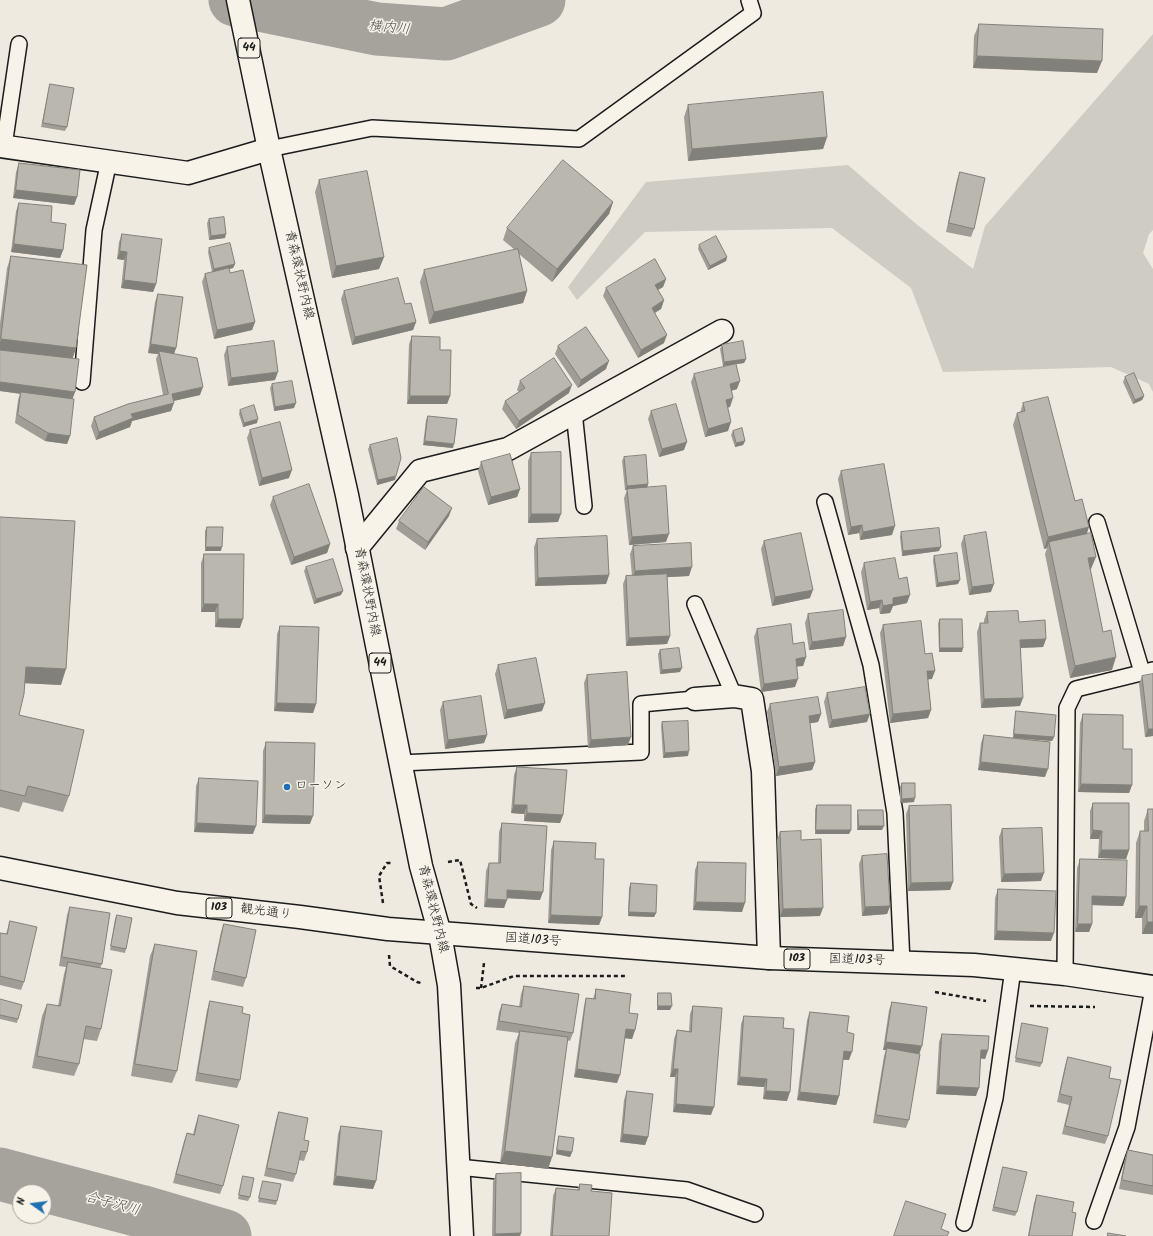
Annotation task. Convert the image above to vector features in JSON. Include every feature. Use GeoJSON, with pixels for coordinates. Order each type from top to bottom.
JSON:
{"type":"FeatureCollection","features":[{"type":"Feature","properties":{"kind":"main road","name":"青森環状野内線"},"geometry":{"type":"LineString","coordinates":[[238,0],[347,495],[421,866],[440,934],[449,985],[462,1236]]}},
{"type":"Feature","properties":{"kind":"main road"},"geometry":{"type":"LineString","coordinates":[[2,146],[188,173],[270,150]]}},
{"type":"Feature","properties":{"kind":"main road"},"geometry":{"type":"LineString","coordinates":[[357,548],[420,471],[508,448],[722,331]]}},
{"type":"Feature","properties":{"kind":"main road"},"geometry":{"type":"LineString","coordinates":[[694,699],[734,696],[752,699],[763,771],[769,958]]}},
{"type":"Feature","properties":{"kind":"main road","name":"観光通り"},"geometry":{"type":"LineString","coordinates":[[0,868],[177,903],[440,934]]}},
{"type":"Feature","properties":{"kind":"main road","name":"国道103号"},"geometry":{"type":"LineString","coordinates":[[440,934],[769,958],[974,965],[1065,974],[1153,988]]}},
{"type":"Feature","properties":{"kind":"lane"},"geometry":{"type":"LineString","coordinates":[[270,150],[372,128],[579,139],[753,13],[749,0]]}},
{"type":"Feature","properties":{"kind":"lane"},"geometry":{"type":"LineString","coordinates":[[2,146],[19,44]]}},
{"type":"Feature","properties":{"kind":"lane"},"geometry":{"type":"LineString","coordinates":[[82,382],[94,230],[109,161]]}},
{"type":"Feature","properties":{"kind":"lane"},"geometry":{"type":"LineString","coordinates":[[574,412],[584,506]]}},
{"type":"Feature","properties":{"kind":"lane"},"geometry":{"type":"LineString","coordinates":[[825,502],[871,665],[895,813],[902,963]]}},
{"type":"Feature","properties":{"kind":"lane"},"geometry":{"type":"LineString","coordinates":[[1065,974],[1067,708],[1076,689],[1148,671],[1097,522]]}},
{"type":"Feature","properties":{"kind":"lane"},"geometry":{"type":"LineString","coordinates":[[695,604],[734,696]]}},
{"type":"Feature","properties":{"kind":"lane"},"geometry":{"type":"LineString","coordinates":[[400,763],[641,752],[641,704],[694,699]]}},
{"type":"Feature","properties":{"kind":"lane"},"geometry":{"type":"LineString","coordinates":[[964,1223],[995,1098],[1013,969]]}},
{"type":"Feature","properties":{"kind":"lane"},"geometry":{"type":"LineString","coordinates":[[1094,1221],[1126,1127],[1153,988]]}},
{"type":"Feature","properties":{"kind":"lane"},"geometry":{"type":"LineString","coordinates":[[458,1167],[687,1190],[755,1214]]}},
{"type":"Feature","properties":{"kind":"shaded area"},"geometry":{"type":"Polygon","coordinates":[[[1153,34],[1153,230],[1149,234],[1143,253],[1153,269],[1153,392],[1149,384],[1111,367],[943,372],[911,288],[832,228],[645,232],[577,300],[568,287],[646,182],[848,165],[915,223],[973,269],[985,226],[1153,34]]]}},
{"type":"Feature","properties":{"kind":"building"},"geometry":{"type":"Polygon","coordinates":[[[979,24],[1103,29],[1102,61],[977,56],[979,24]]]}},
{"type":"Feature","properties":{"kind":"building"},"geometry":{"type":"Polygon","coordinates":[[[50,84],[74,88],[67,127],[43,123],[50,84]]]}},
{"type":"Feature","properties":{"kind":"building"},"geometry":{"type":"Polygon","coordinates":[[[823,92],[827,137],[692,149],[688,105],[823,92]]]}},
{"type":"Feature","properties":{"kind":"building"},"geometry":{"type":"Polygon","coordinates":[[[563,160],[613,202],[557,269],[507,228],[563,160]]]}},
{"type":"Feature","properties":{"kind":"building"},"geometry":{"type":"Polygon","coordinates":[[[19,163],[80,170],[77,197],[16,190],[19,163]]]}},
{"type":"Feature","properties":{"kind":"building"},"geometry":{"type":"Polygon","coordinates":[[[367,171],[384,257],[336,266],[319,180],[367,171]]]}},
{"type":"Feature","properties":{"kind":"building"},"geometry":{"type":"Polygon","coordinates":[[[960,172],[985,178],[974,229],[949,223],[960,172]]]}},
{"type":"Feature","properties":{"kind":"building"},"geometry":{"type":"Polygon","coordinates":[[[19,203],[52,206],[51,222],[66,224],[63,250],[14,244],[19,203]]]}},
{"type":"Feature","properties":{"kind":"building"},"geometry":{"type":"Polygon","coordinates":[[[224,217],[226,234],[211,236],[209,219],[224,217]]]}},
{"type":"Feature","properties":{"kind":"building"},"geometry":{"type":"Polygon","coordinates":[[[122,234],[162,239],[156,284],[124,280],[127,252],[120,251],[122,234]]]}},
{"type":"Feature","properties":{"kind":"building"},"geometry":{"type":"Polygon","coordinates":[[[716,236],[727,257],[710,266],[699,245],[716,236]]]}},
{"type":"Feature","properties":{"kind":"building"},"geometry":{"type":"Polygon","coordinates":[[[230,243],[235,264],[214,269],[209,248],[230,243]]]}},
{"type":"Feature","properties":{"kind":"building"},"geometry":{"type":"Polygon","coordinates":[[[518,249],[527,291],[434,312],[424,270],[518,249]]]}},
{"type":"Feature","properties":{"kind":"building"},"geometry":{"type":"Polygon","coordinates":[[[11,256],[87,265],[76,348],[1,339],[11,256]]]}},
{"type":"Feature","properties":{"kind":"building"},"geometry":{"type":"Polygon","coordinates":[[[655,259],[666,279],[655,285],[664,300],[652,308],[667,335],[641,350],[606,288],[655,259]]]}},
{"type":"Feature","properties":{"kind":"building"},"geometry":{"type":"Polygon","coordinates":[[[229,268],[230,273],[243,270],[255,322],[217,330],[205,274],[229,268]]]}},
{"type":"Feature","properties":{"kind":"building"},"geometry":{"type":"Polygon","coordinates":[[[398,278],[405,304],[411,303],[416,322],[355,337],[344,291],[398,278]]]}},
{"type":"Feature","properties":{"kind":"building"},"geometry":{"type":"Polygon","coordinates":[[[158,294],[183,297],[176,348],[151,344],[158,294]]]}},
{"type":"Feature","properties":{"kind":"building"},"geometry":{"type":"Polygon","coordinates":[[[586,327],[609,361],[581,380],[558,346],[586,327]]]}},
{"type":"Feature","properties":{"kind":"building"},"geometry":{"type":"Polygon","coordinates":[[[412,336],[440,337],[440,350],[451,350],[450,396],[410,396],[412,336]]]}},
{"type":"Feature","properties":{"kind":"building"},"geometry":{"type":"Polygon","coordinates":[[[274,341],[278,372],[231,378],[227,347],[274,341]]]}},
{"type":"Feature","properties":{"kind":"building"},"geometry":{"type":"Polygon","coordinates":[[[743,341],[746,359],[724,362],[722,345],[743,341]]]}},
{"type":"Feature","properties":{"kind":"building"},"geometry":{"type":"Polygon","coordinates":[[[0,350],[79,359],[75,392],[0,382],[0,350]]]}},
{"type":"Feature","properties":{"kind":"building"},"geometry":{"type":"Polygon","coordinates":[[[159,351],[197,358],[203,387],[172,394],[174,403],[131,414],[133,418],[99,432],[94,417],[128,404],[168,394],[159,351]]]}},
{"type":"Feature","properties":{"kind":"building"},"geometry":{"type":"Polygon","coordinates":[[[554,358],[572,385],[519,421],[505,401],[525,388],[520,381],[554,358]]]}},
{"type":"Feature","properties":{"kind":"building"},"geometry":{"type":"Polygon","coordinates":[[[736,364],[740,381],[730,384],[733,398],[726,400],[731,422],[708,429],[694,374],[736,364]]]}},
{"type":"Feature","properties":{"kind":"building"},"geometry":{"type":"Polygon","coordinates":[[[1134,373],[1144,396],[1135,400],[1125,377],[1134,373]]]}},
{"type":"Feature","properties":{"kind":"building"},"geometry":{"type":"Polygon","coordinates":[[[292,381],[296,403],[275,407],[272,384],[292,381]]]}},
{"type":"Feature","properties":{"kind":"building"},"geometry":{"type":"Polygon","coordinates":[[[21,392],[74,399],[70,436],[48,433],[18,415],[21,392]]]}},
{"type":"Feature","properties":{"kind":"building"},"geometry":{"type":"Polygon","coordinates":[[[1048,397],[1075,501],[1082,499],[1089,527],[1048,537],[1017,413],[1025,411],[1023,403],[1048,397]]]}},
{"type":"Feature","properties":{"kind":"building"},"geometry":{"type":"Polygon","coordinates":[[[676,404],[687,442],[662,449],[651,411],[676,404]]]}},
{"type":"Feature","properties":{"kind":"building"},"geometry":{"type":"Polygon","coordinates":[[[254,405],[258,419],[244,423],[240,410],[254,405]]]}},
{"type":"Feature","properties":{"kind":"building"},"geometry":{"type":"Polygon","coordinates":[[[428,416],[457,419],[454,444],[425,441],[428,416]]]}},
{"type":"Feature","properties":{"kind":"building"},"geometry":{"type":"Polygon","coordinates":[[[280,422],[292,470],[262,478],[250,430],[280,422]]]}},
{"type":"Feature","properties":{"kind":"building"},"geometry":{"type":"Polygon","coordinates":[[[742,428],[745,441],[736,443],[733,431],[742,428]]]}},
{"type":"Feature","properties":{"kind":"building"},"geometry":{"type":"Polygon","coordinates":[[[397,438],[401,458],[396,476],[378,480],[370,445],[397,438]]]}},
{"type":"Feature","properties":{"kind":"building"},"geometry":{"type":"Polygon","coordinates":[[[561,452],[561,514],[531,514],[531,453],[561,452]]]}},
{"type":"Feature","properties":{"kind":"building"},"geometry":{"type":"Polygon","coordinates":[[[510,454],[520,489],[491,497],[481,462],[510,454]]]}},
{"type":"Feature","properties":{"kind":"building"},"geometry":{"type":"Polygon","coordinates":[[[646,455],[648,484],[627,486],[624,457],[646,455]]]}},
{"type":"Feature","properties":{"kind":"building"},"geometry":{"type":"Polygon","coordinates":[[[884,464],[895,526],[863,532],[862,525],[851,527],[841,471],[884,464]]]}},
{"type":"Feature","properties":{"kind":"building"},"geometry":{"type":"Polygon","coordinates":[[[309,484],[330,544],[294,557],[273,497],[309,484]]]}},
{"type":"Feature","properties":{"kind":"building"},"geometry":{"type":"Polygon","coordinates":[[[666,486],[669,534],[632,537],[627,489],[666,486]]]}},
{"type":"Feature","properties":{"kind":"building"},"geometry":{"type":"Polygon","coordinates":[[[424,487],[452,508],[428,542],[399,521],[424,487]]]}},
{"type":"Feature","properties":{"kind":"building"},"geometry":{"type":"Polygon","coordinates":[[[0,517],[75,521],[66,669],[26,667],[24,694],[19,715],[84,730],[69,796],[28,786],[25,796],[0,790],[0,517]]]}},
{"type":"Feature","properties":{"kind":"building"},"geometry":{"type":"Polygon","coordinates":[[[207,527],[223,527],[222,547],[206,547],[207,527]]]}},
{"type":"Feature","properties":{"kind":"building"},"geometry":{"type":"Polygon","coordinates":[[[939,528],[941,547],[903,551],[901,532],[939,528]]]}},
{"type":"Feature","properties":{"kind":"building"},"geometry":{"type":"Polygon","coordinates":[[[986,532],[994,584],[972,587],[964,536],[986,532]]]}},
{"type":"Feature","properties":{"kind":"building"},"geometry":{"type":"Polygon","coordinates":[[[801,533],[813,590],[775,597],[764,541],[801,533]]]}},
{"type":"Feature","properties":{"kind":"building"},"geometry":{"type":"Polygon","coordinates":[[[1091,533],[1096,557],[1088,558],[1103,632],[1111,630],[1116,657],[1075,666],[1049,542],[1091,533]]]}},
{"type":"Feature","properties":{"kind":"building"},"geometry":{"type":"Polygon","coordinates":[[[607,536],[609,575],[538,578],[537,539],[607,536]]]}},
{"type":"Feature","properties":{"kind":"building"},"geometry":{"type":"Polygon","coordinates":[[[691,543],[692,567],[635,571],[633,546],[691,543]]]}},
{"type":"Feature","properties":{"kind":"building"},"geometry":{"type":"Polygon","coordinates":[[[957,553],[960,580],[938,583],[934,556],[957,553]]]}},
{"type":"Feature","properties":{"kind":"building"},"geometry":{"type":"Polygon","coordinates":[[[204,554],[244,554],[243,619],[218,619],[218,604],[204,604],[204,554]]]}},
{"type":"Feature","properties":{"kind":"building"},"geometry":{"type":"Polygon","coordinates":[[[895,558],[899,579],[907,577],[910,595],[893,598],[893,604],[883,606],[882,600],[870,602],[864,563],[895,558]]]}},
{"type":"Feature","properties":{"kind":"building"},"geometry":{"type":"Polygon","coordinates":[[[333,559],[343,591],[316,599],[306,567],[333,559]]]}},
{"type":"Feature","properties":{"kind":"building"},"geometry":{"type":"Polygon","coordinates":[[[667,574],[670,636],[629,638],[626,576],[667,574]]]}},
{"type":"Feature","properties":{"kind":"building"},"geometry":{"type":"Polygon","coordinates":[[[843,610],[846,637],[812,642],[808,614],[843,610]]]}},
{"type":"Feature","properties":{"kind":"building"},"geometry":{"type":"Polygon","coordinates":[[[1018,611],[1019,622],[1045,620],[1046,639],[1020,640],[1023,698],[984,699],[980,623],[988,623],[987,612],[1018,611]]]}},
{"type":"Feature","properties":{"kind":"building"},"geometry":{"type":"Polygon","coordinates":[[[940,619],[962,619],[963,648],[940,648],[940,619]]]}},
{"type":"Feature","properties":{"kind":"building"},"geometry":{"type":"Polygon","coordinates":[[[921,621],[925,654],[932,653],[935,671],[927,671],[931,710],[893,714],[883,625],[921,621]]]}},
{"type":"Feature","properties":{"kind":"building"},"geometry":{"type":"Polygon","coordinates":[[[791,624],[793,644],[804,642],[806,657],[796,659],[798,679],[764,684],[757,629],[791,624]]]}},
{"type":"Feature","properties":{"kind":"building"},"geometry":{"type":"Polygon","coordinates":[[[280,626],[319,627],[316,704],[277,703],[280,626]]]}},
{"type":"Feature","properties":{"kind":"building"},"geometry":{"type":"Polygon","coordinates":[[[679,648],[682,668],[662,670],[660,650],[679,648]]]}},
{"type":"Feature","properties":{"kind":"building"},"geometry":{"type":"Polygon","coordinates":[[[536,658],[545,703],[507,710],[498,665],[536,658]]]}},
{"type":"Feature","properties":{"kind":"building"},"geometry":{"type":"Polygon","coordinates":[[[627,672],[631,737],[591,740],[587,675],[627,672]]]}},
{"type":"Feature","properties":{"kind":"building"},"geometry":{"type":"Polygon","coordinates":[[[1153,674],[1153,729],[1148,729],[1142,676],[1153,674]]]}},
{"type":"Feature","properties":{"kind":"building"},"geometry":{"type":"Polygon","coordinates":[[[865,687],[870,714],[832,720],[827,693],[865,687]]]}},
{"type":"Feature","properties":{"kind":"building"},"geometry":{"type":"Polygon","coordinates":[[[481,696],[487,735],[448,740],[443,702],[481,696]]]}},
{"type":"Feature","properties":{"kind":"building"},"geometry":{"type":"Polygon","coordinates":[[[818,697],[821,714],[809,716],[815,762],[779,767],[770,704],[818,697]]]}},
{"type":"Feature","properties":{"kind":"building"},"geometry":{"type":"Polygon","coordinates":[[[1016,711],[1056,715],[1054,737],[1014,734],[1016,711]]]}},
{"type":"Feature","properties":{"kind":"building"},"geometry":{"type":"Polygon","coordinates":[[[1083,714],[1123,715],[1123,749],[1132,749],[1132,785],[1081,784],[1083,714]]]}},
{"type":"Feature","properties":{"kind":"building"},"geometry":{"type":"Polygon","coordinates":[[[688,721],[689,751],[665,753],[662,722],[688,721]]]}},
{"type":"Feature","properties":{"kind":"building"},"geometry":{"type":"Polygon","coordinates":[[[984,735],[1050,742],[1048,769],[981,762],[984,735]]]}},
{"type":"Feature","properties":{"kind":"building","name":"ローソン"},"geometry":{"type":"Polygon","coordinates":[[[266,742],[315,743],[313,816],[265,815],[266,742]]]}},
{"type":"Feature","properties":{"kind":"building"},"geometry":{"type":"Polygon","coordinates":[[[517,767],[567,770],[563,815],[527,813],[527,805],[514,805],[517,767]]]}},
{"type":"Feature","properties":{"kind":"building"},"geometry":{"type":"Polygon","coordinates":[[[199,778],[258,781],[256,826],[197,823],[199,778]]]}},
{"type":"Feature","properties":{"kind":"building"},"geometry":{"type":"Polygon","coordinates":[[[902,783],[915,783],[915,798],[902,799],[902,783]]]}},
{"type":"Feature","properties":{"kind":"building"},"geometry":{"type":"Polygon","coordinates":[[[1093,803],[1129,803],[1129,850],[1101,850],[1102,831],[1093,830],[1093,803]]]}},
{"type":"Feature","properties":{"kind":"building"},"geometry":{"type":"Polygon","coordinates":[[[817,805],[851,805],[851,830],[816,830],[817,805]]]}},
{"type":"Feature","properties":{"kind":"building"},"geometry":{"type":"Polygon","coordinates":[[[951,805],[953,882],[911,883],[909,806],[951,805]]]}},
{"type":"Feature","properties":{"kind":"building"},"geometry":{"type":"Polygon","coordinates":[[[1148,809],[1153,809],[1153,922],[1147,922],[1147,906],[1139,906],[1140,831],[1148,831],[1148,809]]]}},
{"type":"Feature","properties":{"kind":"building"},"geometry":{"type":"Polygon","coordinates":[[[858,810],[883,810],[884,826],[859,826],[858,810]]]}},
{"type":"Feature","properties":{"kind":"building"},"geometry":{"type":"Polygon","coordinates":[[[502,823],[547,826],[543,892],[507,890],[507,900],[487,899],[489,863],[500,863],[502,823]]]}},
{"type":"Feature","properties":{"kind":"building"},"geometry":{"type":"Polygon","coordinates":[[[1042,828],[1044,873],[1004,874],[1002,829],[1042,828]]]}},
{"type":"Feature","properties":{"kind":"building"},"geometry":{"type":"Polygon","coordinates":[[[801,831],[801,840],[821,839],[823,908],[783,909],[780,832],[801,831]]]}},
{"type":"Feature","properties":{"kind":"building"},"geometry":{"type":"Polygon","coordinates":[[[554,841],[596,843],[595,859],[604,859],[602,917],[551,915],[554,841]]]}},
{"type":"Feature","properties":{"kind":"building"},"geometry":{"type":"Polygon","coordinates":[[[887,854],[890,906],[865,907],[862,856],[887,854]]]}},
{"type":"Feature","properties":{"kind":"building"},"geometry":{"type":"Polygon","coordinates":[[[1080,859],[1127,860],[1126,897],[1092,896],[1092,924],[1078,924],[1080,859]]]}},
{"type":"Feature","properties":{"kind":"building"},"geometry":{"type":"Polygon","coordinates":[[[698,862],[746,863],[745,903],[696,902],[698,862]]]}},
{"type":"Feature","properties":{"kind":"building"},"geometry":{"type":"Polygon","coordinates":[[[631,883],[657,885],[656,913],[629,912],[631,883]]]}},
{"type":"Feature","properties":{"kind":"building"},"geometry":{"type":"Polygon","coordinates":[[[998,889],[1056,891],[1054,933],[997,931],[998,889]]]}},
{"type":"Feature","properties":{"kind":"building"},"geometry":{"type":"Polygon","coordinates":[[[70,907],[110,913],[102,964],[62,957],[70,907]]]}},
{"type":"Feature","properties":{"kind":"building"},"geometry":{"type":"Polygon","coordinates":[[[117,915],[132,918],[126,949],[111,946],[117,915]]]}},
{"type":"Feature","properties":{"kind":"building"},"geometry":{"type":"Polygon","coordinates":[[[10,921],[37,927],[24,982],[0,976],[0,933],[7,934],[10,921]]]}},
{"type":"Feature","properties":{"kind":"building"},"geometry":{"type":"Polygon","coordinates":[[[224,924],[256,930],[246,978],[214,971],[224,924]]]}},
{"type":"Feature","properties":{"kind":"building"},"geometry":{"type":"Polygon","coordinates":[[[155,944],[197,951],[177,1071],[135,1064],[155,944]]]}},
{"type":"Feature","properties":{"kind":"building"},"geometry":{"type":"Polygon","coordinates":[[[68,962],[112,970],[101,1029],[86,1026],[79,1064],[37,1056],[47,1004],[60,1006],[68,962]]]}},
{"type":"Feature","properties":{"kind":"building"},"geometry":{"type":"Polygon","coordinates":[[[524,986],[579,994],[573,1033],[499,1021],[502,1004],[521,1007],[524,986]]]}},
{"type":"Feature","properties":{"kind":"building"},"geometry":{"type":"Polygon","coordinates":[[[596,989],[631,994],[629,1013],[638,1014],[635,1030],[626,1029],[620,1075],[577,1069],[586,998],[595,999],[596,989]]]}},
{"type":"Feature","properties":{"kind":"building"},"geometry":{"type":"Polygon","coordinates":[[[658,993],[671,993],[672,1006],[658,1006],[658,993]]]}},
{"type":"Feature","properties":{"kind":"building"},"geometry":{"type":"Polygon","coordinates":[[[0,999],[22,1005],[18,1019],[0,1015],[0,999]]]}},
{"type":"Feature","properties":{"kind":"building"},"geometry":{"type":"Polygon","coordinates":[[[210,1001],[243,1007],[242,1013],[250,1015],[240,1080],[198,1073],[210,1001]]]}},
{"type":"Feature","properties":{"kind":"building"},"geometry":{"type":"Polygon","coordinates":[[[892,1002],[927,1007],[922,1046],[886,1042],[892,1002]]]}},
{"type":"Feature","properties":{"kind":"building"},"geometry":{"type":"Polygon","coordinates":[[[693,1006],[722,1008],[714,1107],[676,1104],[678,1069],[673,1069],[677,1030],[691,1032],[693,1006]]]}},
{"type":"Feature","properties":{"kind":"building"},"geometry":{"type":"Polygon","coordinates":[[[810,1012],[849,1016],[847,1032],[854,1034],[852,1052],[844,1051],[839,1096],[800,1092],[810,1012]]]}},
{"type":"Feature","properties":{"kind":"building"},"geometry":{"type":"Polygon","coordinates":[[[744,1016],[784,1018],[783,1028],[794,1029],[790,1092],[766,1091],[767,1079],[740,1077],[744,1016]]]}},
{"type":"Feature","properties":{"kind":"building"},"geometry":{"type":"Polygon","coordinates":[[[1022,1023],[1048,1028],[1042,1063],[1016,1058],[1022,1023]]]}},
{"type":"Feature","properties":{"kind":"building"},"geometry":{"type":"Polygon","coordinates":[[[520,1031],[568,1037],[552,1157],[505,1151],[520,1031]]]}},
{"type":"Feature","properties":{"kind":"building"},"geometry":{"type":"Polygon","coordinates":[[[942,1034],[989,1036],[988,1050],[981,1050],[979,1088],[939,1086],[942,1034]]]}},
{"type":"Feature","properties":{"kind":"building"},"geometry":{"type":"Polygon","coordinates":[[[887,1048],[920,1054],[909,1120],[876,1115],[887,1048]]]}},
{"type":"Feature","properties":{"kind":"building"},"geometry":{"type":"Polygon","coordinates":[[[1068,1057],[1111,1067],[1109,1078],[1121,1080],[1108,1136],[1065,1126],[1072,1097],[1060,1094],[1068,1057]]]}},
{"type":"Feature","properties":{"kind":"building"},"geometry":{"type":"Polygon","coordinates":[[[627,1091],[653,1094],[648,1137],[623,1134],[627,1091]]]}},
{"type":"Feature","properties":{"kind":"building"},"geometry":{"type":"Polygon","coordinates":[[[279,1112],[308,1118],[304,1140],[309,1141],[307,1152],[301,1151],[296,1174],[267,1168],[279,1112]]]}},
{"type":"Feature","properties":{"kind":"building"},"geometry":{"type":"Polygon","coordinates":[[[199,1115],[239,1125],[223,1186],[176,1174],[187,1133],[194,1135],[199,1115]]]}},
{"type":"Feature","properties":{"kind":"building"},"geometry":{"type":"Polygon","coordinates":[[[341,1126],[382,1131],[376,1181],[336,1176],[341,1126]]]}},
{"type":"Feature","properties":{"kind":"building"},"geometry":{"type":"Polygon","coordinates":[[[559,1136],[574,1138],[572,1152],[557,1150],[559,1136]]]}},
{"type":"Feature","properties":{"kind":"building"},"geometry":{"type":"Polygon","coordinates":[[[1128,1150],[1153,1155],[1153,1186],[1122,1180],[1128,1150]]]}},
{"type":"Feature","properties":{"kind":"building"},"geometry":{"type":"Polygon","coordinates":[[[1003,1167],[1027,1172],[1017,1212],[994,1207],[1003,1167]]]}},
{"type":"Feature","properties":{"kind":"building"},"geometry":{"type":"Polygon","coordinates":[[[521,1173],[521,1233],[495,1234],[496,1174],[521,1173]]]}},
{"type":"Feature","properties":{"kind":"building"},"geometry":{"type":"Polygon","coordinates":[[[243,1176],[254,1178],[250,1197],[239,1195],[243,1176]]]}},
{"type":"Feature","properties":{"kind":"building"},"geometry":{"type":"Polygon","coordinates":[[[263,1181],[281,1184],[277,1201],[259,1198],[263,1181]]]}},
{"type":"Feature","properties":{"kind":"building"},"geometry":{"type":"Polygon","coordinates":[[[580,1184],[592,1185],[591,1191],[612,1193],[609,1236],[552,1236],[556,1188],[579,1190],[580,1184]]]}},
{"type":"Feature","properties":{"kind":"building"},"geometry":{"type":"Polygon","coordinates":[[[1037,1195],[1074,1202],[1072,1212],[1076,1213],[1072,1236],[1029,1236],[1037,1195]]]}},
{"type":"Feature","properties":{"kind":"building"},"geometry":{"type":"Polygon","coordinates":[[[906,1201],[946,1214],[941,1229],[949,1232],[947,1236],[894,1236],[906,1201]]]}},
{"type":"Feature","properties":{"kind":"building"},"geometry":{"type":"Polygon","coordinates":[[[1108,1233],[1126,1236],[1108,1236],[1108,1233]]]}},
{"type":"Feature","properties":{"kind":"waterway","name":"横内川"},"geometry":{"type":"LineString","coordinates":[[235,0],[377,29],[446,34],[539,0]]}},
{"type":"Feature","properties":{"kind":"waterway","name":"合子沢川"},"geometry":{"type":"LineString","coordinates":[[0,1174],[140,1211],[225,1236]]}},
{"type":"Feature","properties":{"kind":"place","name":"ローソン"},"geometry":{"type":"Point","coordinates":[287,787]}}]}
